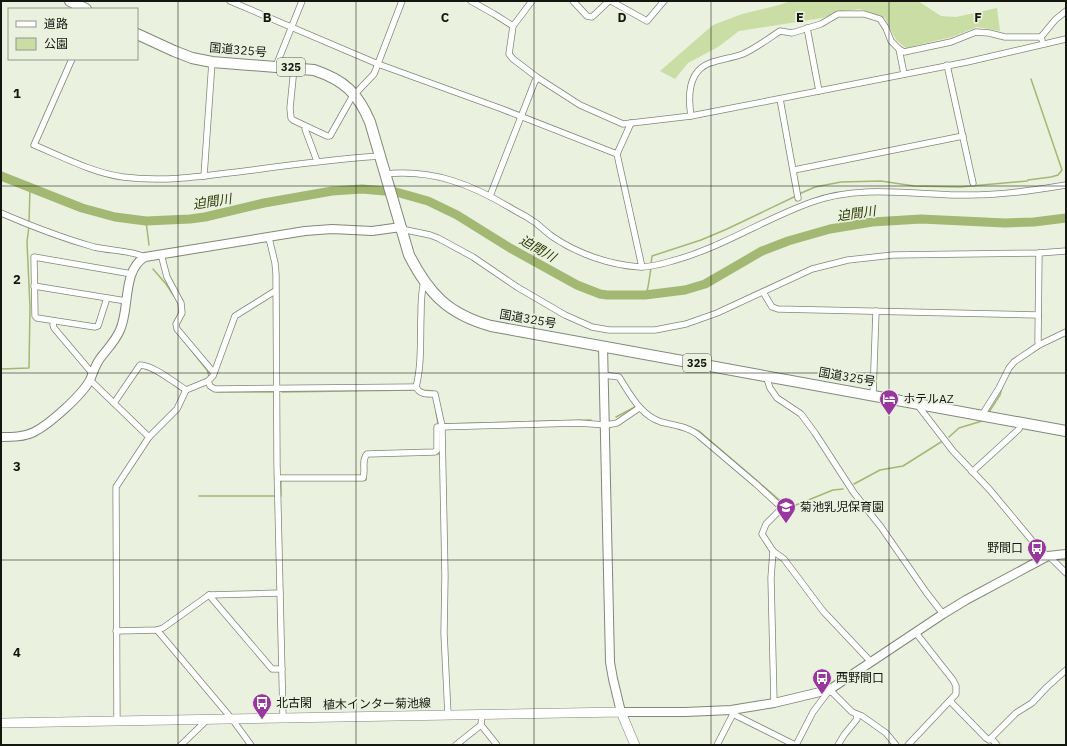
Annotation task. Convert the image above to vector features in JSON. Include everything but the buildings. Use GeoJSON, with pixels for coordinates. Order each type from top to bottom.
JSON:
{"type":"FeatureCollection","features":[{"type":"Feature","properties":{"kind":"highway"},"geometry":{"type":"LineString","coordinates":[[70,1],[84,8]]}},
{"type":"Feature","properties":{"kind":"highway","name":"国道325号"},"geometry":{"type":"LineString","coordinates":[[138,34],[192,58],[212,62],[314,70],[328,75],[344,84],[355,95],[370,122],[409,255],[424,282],[447,306],[477,322],[491,326],[1066,431]]}},
{"type":"Feature","properties":{"kind":"main road","name":"植木インター菊池線"},"geometry":{"type":"LineString","coordinates":[[1,723],[621,712]]}},
{"type":"Feature","properties":{"kind":"main road"},"geometry":{"type":"LineString","coordinates":[[621,712],[635,745]]}},
{"type":"Feature","properties":{"kind":"street"},"geometry":{"type":"LineString","coordinates":[[230,1],[378,64],[617,154]]}},
{"type":"Feature","properties":{"kind":"street"},"geometry":{"type":"LineString","coordinates":[[276,66],[302,1]]}},
{"type":"Feature","properties":{"kind":"street"},"geometry":{"type":"LineString","coordinates":[[294,68],[290,114],[293,120],[306,127],[330,136],[352,97],[374,74],[402,1]]}},
{"type":"Feature","properties":{"kind":"street"},"geometry":{"type":"LineString","coordinates":[[471,1],[513,26]]}},
{"type":"Feature","properties":{"kind":"street"},"geometry":{"type":"LineString","coordinates":[[532,1],[513,26],[509,54],[513,59],[538,78],[580,105],[623,124],[691,116],[780,99],[967,62],[1066,39]]}},
{"type":"Feature","properties":{"kind":"street"},"geometry":{"type":"LineString","coordinates":[[573,1],[588,16],[592,17],[610,1],[647,21],[664,1]]}},
{"type":"Feature","properties":{"kind":"street"},"geometry":{"type":"LineString","coordinates":[[1041,37],[1055,20],[1066,11]]}},
{"type":"Feature","properties":{"kind":"street"},"geometry":{"type":"LineString","coordinates":[[691,116],[689,102],[690,84],[699,70],[704,66],[743,54],[780,31],[792,33],[822,24],[838,14],[864,14],[880,19],[886,28],[891,41],[904,52],[951,42],[976,32],[989,32],[1005,37],[1041,37]]}},
{"type":"Feature","properties":{"kind":"street"},"geometry":{"type":"LineString","coordinates":[[807,28],[819,91]]}},
{"type":"Feature","properties":{"kind":"street"},"geometry":{"type":"LineString","coordinates":[[1041,37],[1043,44]]}},
{"type":"Feature","properties":{"kind":"street"},"geometry":{"type":"LineString","coordinates":[[899,49],[904,74]]}},
{"type":"Feature","properties":{"kind":"street"},"geometry":{"type":"LineString","coordinates":[[72,60],[34,145],[92,168],[122,177],[166,179],[204,176],[318,161],[380,156]]}},
{"type":"Feature","properties":{"kind":"street"},"geometry":{"type":"LineString","coordinates":[[204,176],[212,62]]}},
{"type":"Feature","properties":{"kind":"street"},"geometry":{"type":"LineString","coordinates":[[947,65],[973,183]]}},
{"type":"Feature","properties":{"kind":"street"},"geometry":{"type":"LineString","coordinates":[[490,196],[535,81],[538,78]]}},
{"type":"Feature","properties":{"kind":"street"},"geometry":{"type":"LineString","coordinates":[[780,99],[798,198]]}},
{"type":"Feature","properties":{"kind":"street"},"geometry":{"type":"LineString","coordinates":[[631,123],[617,154],[642,267]]}},
{"type":"Feature","properties":{"kind":"street"},"geometry":{"type":"LineString","coordinates":[[306,127],[305,129],[318,161]]}},
{"type":"Feature","properties":{"kind":"street"},"geometry":{"type":"LineString","coordinates":[[794,170],[963,136]]}},
{"type":"Feature","properties":{"kind":"street"},"geometry":{"type":"LineString","coordinates":[[386,176],[416,172],[444,177],[490,196],[538,225],[553,237],[575,250],[592,257],[624,265],[642,267],[682,259],[724,242],[800,206],[838,195],[874,191],[980,195],[1009,193],[1066,185]]}},
{"type":"Feature","properties":{"kind":"street"},"geometry":{"type":"LineString","coordinates":[[1,213],[80,242],[145,257]]}},
{"type":"Feature","properties":{"kind":"street"},"geometry":{"type":"LineString","coordinates":[[1,437],[24,435],[39,428],[71,402],[91,377],[99,360],[120,330],[132,274],[138,263],[145,257],[160,254],[191,251],[318,230],[332,229],[372,232],[401,227],[406,230],[434,236],[452,245],[477,259],[561,313],[585,324],[602,329],[641,331],[686,324],[717,313],[812,269],[838,262],[893,255],[1039,253],[1066,250]]}},
{"type":"Feature","properties":{"kind":"street"},"geometry":{"type":"LineString","coordinates":[[269,238],[275,263],[276,291],[283,718]]}},
{"type":"Feature","properties":{"kind":"street"},"geometry":{"type":"LineString","coordinates":[[1039,253],[1039,345]]}},
{"type":"Feature","properties":{"kind":"street"},"geometry":{"type":"LineString","coordinates":[[160,254],[167,277],[181,304],[182,313],[176,324],[177,329],[214,373]]}},
{"type":"Feature","properties":{"kind":"street"},"geometry":{"type":"LineString","coordinates":[[108,298],[98,326],[95,328],[37,318],[35,316],[34,257],[132,274]]}},
{"type":"Feature","properties":{"kind":"street"},"geometry":{"type":"LineString","coordinates":[[424,282],[421,291],[421,337],[416,387],[418,392],[436,394],[442,426],[445,576],[444,633],[448,716]]}},
{"type":"Feature","properties":{"kind":"street"},"geometry":{"type":"LineString","coordinates":[[34,286],[126,301]]}},
{"type":"Feature","properties":{"kind":"street"},"geometry":{"type":"LineString","coordinates":[[117,721],[116,487],[149,437],[177,409],[186,390],[208,381],[214,373],[235,316],[276,291]]}},
{"type":"Feature","properties":{"kind":"street"},"geometry":{"type":"LineString","coordinates":[[763,292],[772,307],[778,309],[1038,314]]}},
{"type":"Feature","properties":{"kind":"street"},"geometry":{"type":"LineString","coordinates":[[873,395],[876,311]]}},
{"type":"Feature","properties":{"kind":"street"},"geometry":{"type":"LineString","coordinates":[[54,321],[54,328],[91,377],[114,403],[149,437]]}},
{"type":"Feature","properties":{"kind":"street"},"geometry":{"type":"LineString","coordinates":[[982,415],[999,388],[1009,368],[1018,359],[1039,345],[1066,332]]}},
{"type":"Feature","properties":{"kind":"street"},"geometry":{"type":"LineString","coordinates":[[603,346],[606,425],[610,662],[621,712],[732,712],[830,689],[943,614],[1048,556],[1066,554]]}},
{"type":"Feature","properties":{"kind":"street"},"geometry":{"type":"LineString","coordinates":[[114,403],[140,365],[146,366],[160,373],[186,390]]}},
{"type":"Feature","properties":{"kind":"street"},"geometry":{"type":"LineString","coordinates":[[604,375],[619,377],[639,408],[654,419],[693,431],[782,508],[766,524],[762,534],[773,551],[784,559],[823,611],[871,662]]}},
{"type":"Feature","properties":{"kind":"street"},"geometry":{"type":"LineString","coordinates":[[766,376],[770,388],[777,398],[801,414],[816,433],[854,492],[881,526],[926,592],[943,614]]}},
{"type":"Feature","properties":{"kind":"street"},"geometry":{"type":"LineString","coordinates":[[208,381],[210,386],[216,389],[416,387]]}},
{"type":"Feature","properties":{"kind":"street"},"geometry":{"type":"LineString","coordinates":[[916,403],[934,428],[972,472],[990,490],[1040,550],[1053,560],[1066,574]]}},
{"type":"Feature","properties":{"kind":"street"},"geometry":{"type":"LineString","coordinates":[[278,478],[363,478],[364,457],[367,454],[435,452],[437,450],[437,426],[579,423],[606,425],[617,423],[639,408]]}},
{"type":"Feature","properties":{"kind":"street"},"geometry":{"type":"LineString","coordinates":[[972,472],[1020,429],[1021,422]]}},
{"type":"Feature","properties":{"kind":"street"},"geometry":{"type":"LineString","coordinates":[[773,551],[771,578],[774,703]]}},
{"type":"Feature","properties":{"kind":"street"},"geometry":{"type":"LineString","coordinates":[[116,630],[157,630],[163,628],[209,595],[280,593]]}},
{"type":"Feature","properties":{"kind":"street"},"geometry":{"type":"LineString","coordinates":[[209,595],[272,669],[282,669]]}},
{"type":"Feature","properties":{"kind":"street"},"geometry":{"type":"LineString","coordinates":[[157,630],[232,718],[251,745]]}},
{"type":"Feature","properties":{"kind":"street"},"geometry":{"type":"LineString","coordinates":[[908,745],[956,694],[956,686],[953,680],[916,633]]}},
{"type":"Feature","properties":{"kind":"street"},"geometry":{"type":"LineString","coordinates":[[950,701],[989,740],[1016,713],[1032,703],[1066,670]]}},
{"type":"Feature","properties":{"kind":"street"},"geometry":{"type":"LineString","coordinates":[[732,712],[795,745],[813,712],[830,689]]}},
{"type":"Feature","properties":{"kind":"street"},"geometry":{"type":"LineString","coordinates":[[830,689],[845,706],[886,733],[896,745]]}},
{"type":"Feature","properties":{"kind":"street"},"geometry":{"type":"LineString","coordinates":[[717,745],[732,712]]}},
{"type":"Feature","properties":{"kind":"street"},"geometry":{"type":"LineString","coordinates":[[838,745],[857,719],[856,714]]}},
{"type":"Feature","properties":{"kind":"street"},"geometry":{"type":"LineString","coordinates":[[482,715],[481,725],[497,745]]}},
{"type":"Feature","properties":{"kind":"street"},"geometry":{"type":"LineString","coordinates":[[181,745],[208,720]]}},
{"type":"Feature","properties":{"kind":"street"},"geometry":{"type":"LineString","coordinates":[[456,745],[481,725]]}},
{"type":"Feature","properties":{"kind":"street"},"geometry":{"type":"LineString","coordinates":[[991,738],[996,745]]}},
{"type":"Feature","properties":{"kind":"green space"},"geometry":{"type":"Polygon","coordinates":[[[791,1],[918,1],[941,16],[956,17],[997,8],[1000,31],[977,27],[952,37],[906,48],[896,40],[885,18],[860,9],[843,11],[822,18],[739,31],[718,47],[688,63],[675,79],[660,71],[713,25],[742,14],[791,1]]]}},
{"type":"Feature","properties":{"kind":"waterway"},"geometry":{"type":"LineString","coordinates":[[799,194],[815,187],[841,182],[881,181],[914,186],[960,187],[1027,181],[1058,175],[1062,170],[1031,79]]}},
{"type":"Feature","properties":{"kind":"waterway","name":"迫間川"},"geometry":{"type":"LineString","coordinates":[[1,176],[82,208],[115,217],[146,221],[205,217],[264,203],[332,191],[362,189],[396,192],[428,201],[457,215],[510,248],[577,285],[600,294],[607,295],[645,295],[685,290],[705,284],[762,251],[788,241],[830,229],[872,222],[921,219],[1005,223],[1034,222],[1066,218]]}},
{"type":"Feature","properties":{"kind":"waterway"},"geometry":{"type":"LineString","coordinates":[[29,223],[30,188]]}},
{"type":"Feature","properties":{"kind":"waterway"},"geometry":{"type":"LineString","coordinates":[[651,264],[652,256],[701,240],[796,196]]}},
{"type":"Feature","properties":{"kind":"waterway"},"geometry":{"type":"LineString","coordinates":[[146,221],[149,245]]}},
{"type":"Feature","properties":{"kind":"waterway"},"geometry":{"type":"LineString","coordinates":[[1,369],[29,368],[30,307],[27,242],[29,226]]}},
{"type":"Feature","properties":{"kind":"waterway"},"geometry":{"type":"LineString","coordinates":[[646,295],[651,268]]}},
{"type":"Feature","properties":{"kind":"waterway"},"geometry":{"type":"LineString","coordinates":[[153,269],[174,296]]}},
{"type":"Feature","properties":{"kind":"waterway"},"geometry":{"type":"LineString","coordinates":[[187,345],[207,370],[209,376]]}},
{"type":"Feature","properties":{"kind":"waterway"},"geometry":{"type":"LineString","coordinates":[[989,412],[1000,395],[1002,387]]}},
{"type":"Feature","properties":{"kind":"waterway"},"geometry":{"type":"LineString","coordinates":[[282,392],[413,390]]}},
{"type":"Feature","properties":{"kind":"waterway"},"geometry":{"type":"LineString","coordinates":[[422,390],[433,392]]}},
{"type":"Feature","properties":{"kind":"waterway"},"geometry":{"type":"LineString","coordinates":[[217,392],[273,392]]}},
{"type":"Feature","properties":{"kind":"waterway"},"geometry":{"type":"LineString","coordinates":[[616,417],[635,407]]}},
{"type":"Feature","properties":{"kind":"waterway"},"geometry":{"type":"LineString","coordinates":[[436,412],[438,424]]}},
{"type":"Feature","properties":{"kind":"waterway"},"geometry":{"type":"LineString","coordinates":[[445,424],[591,420]]}},
{"type":"Feature","properties":{"kind":"waterway"},"geometry":{"type":"LineString","coordinates":[[949,437],[959,428],[982,421]]}},
{"type":"Feature","properties":{"kind":"waterway"},"geometry":{"type":"LineString","coordinates":[[685,425],[699,431],[784,504],[796,505],[833,490],[843,489]]}},
{"type":"Feature","properties":{"kind":"waterway"},"geometry":{"type":"LineString","coordinates":[[854,484],[880,470],[903,466],[941,442]]}},
{"type":"Feature","properties":{"kind":"waterway"},"geometry":{"type":"LineString","coordinates":[[434,454],[439,454],[439,451]]}},
{"type":"Feature","properties":{"kind":"waterway"},"geometry":{"type":"LineString","coordinates":[[363,480],[366,480],[366,474]]}},
{"type":"Feature","properties":{"kind":"waterway"},"geometry":{"type":"LineString","coordinates":[[281,480],[281,496]]}},
{"type":"Feature","properties":{"kind":"waterway"},"geometry":{"type":"LineString","coordinates":[[199,496],[275,496]]}},
{"type":"Feature","properties":{"kind":"place","name":"ホテルAZ"},"geometry":{"type":"Point","coordinates":[889,416]}},
{"type":"Feature","properties":{"kind":"place","name":"菊池乳児保育園"},"geometry":{"type":"Point","coordinates":[786,524]}},
{"type":"Feature","properties":{"kind":"place","name":"野間口"},"geometry":{"type":"Point","coordinates":[1037,565]}},
{"type":"Feature","properties":{"kind":"place","name":"西野間口"},"geometry":{"type":"Point","coordinates":[822,695]}},
{"type":"Feature","properties":{"kind":"place","name":"北古閑"},"geometry":{"type":"Point","coordinates":[262,720]}}]}
